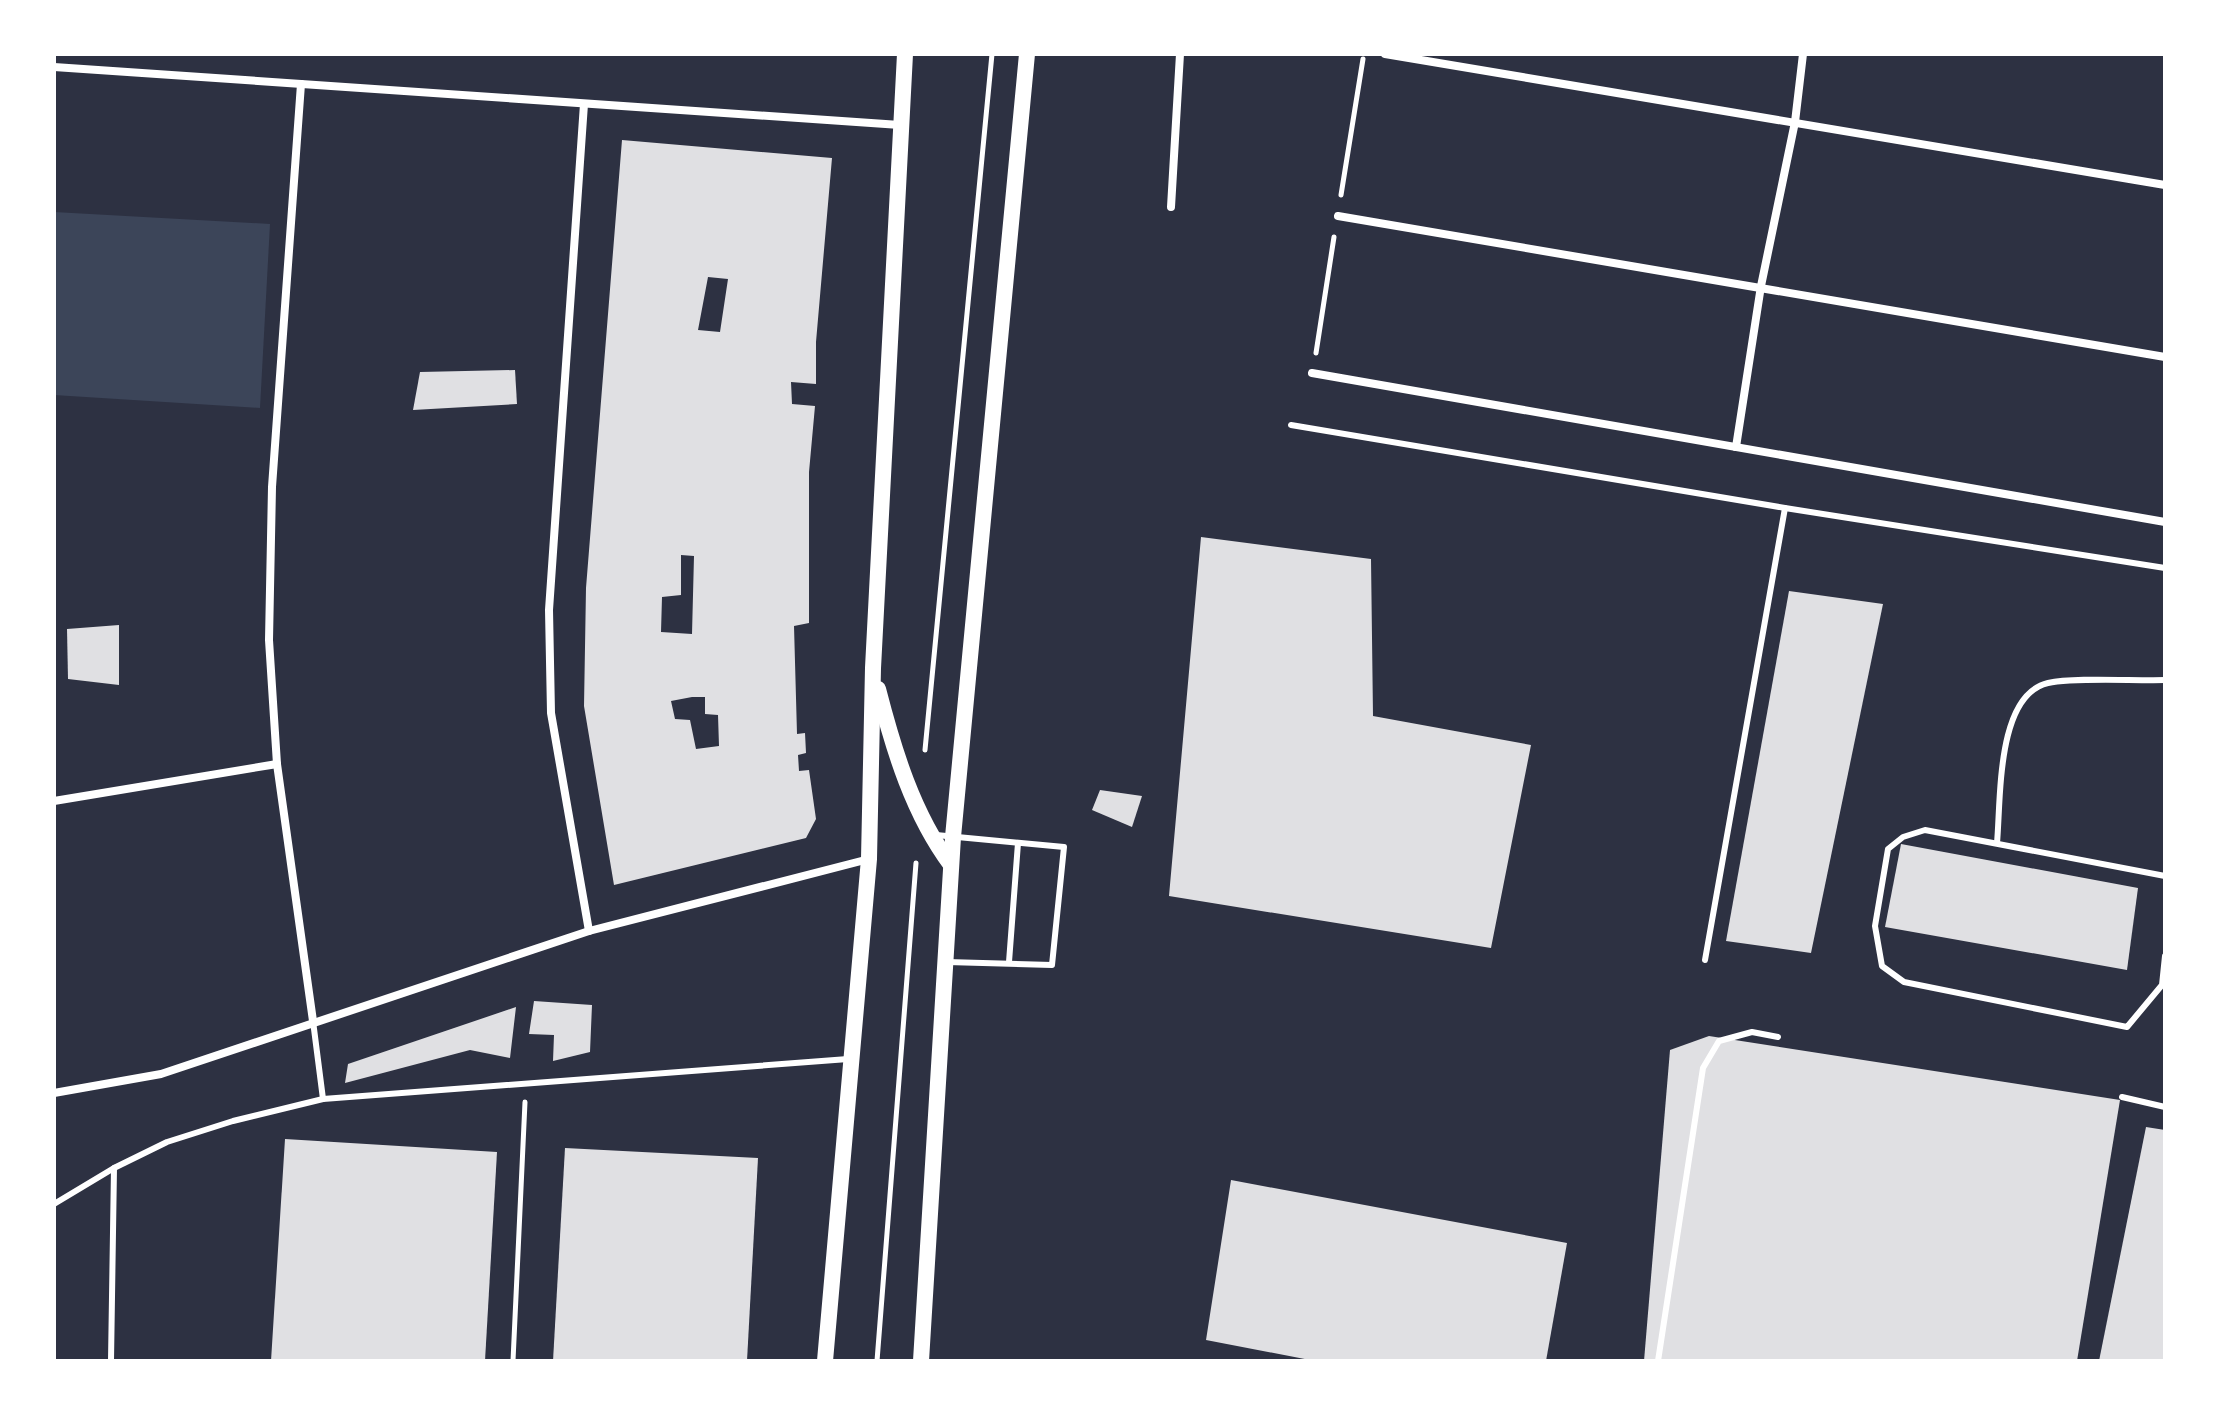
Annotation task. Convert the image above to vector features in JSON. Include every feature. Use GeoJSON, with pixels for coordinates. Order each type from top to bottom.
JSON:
{"type":"FeatureCollection","features":[{"type":"Feature","properties":{"kind":"main road"},"geometry":{"type":"LineString","coordinates":[[825,1361],[869,859],[873,668],[905,54]]}},
{"type":"Feature","properties":{"kind":"main road"},"geometry":{"type":"LineString","coordinates":[[921,1361],[953,837],[1027,54]]}},
{"type":"Feature","properties":{"kind":"main road"},"geometry":{"type":"LineString","coordinates":[[873,668],[889,731],[919,812],[928,834],[951,865]]}},
{"type":"Feature","properties":{"kind":"street"},"geometry":{"type":"LineString","coordinates":[[1171,207],[1180,54]]}},
{"type":"Feature","properties":{"kind":"street"},"geometry":{"type":"LineString","coordinates":[[1385,54],[2165,185]]}},
{"type":"Feature","properties":{"kind":"street"},"geometry":{"type":"LineString","coordinates":[[1736,447],[1761,286],[1795,122],[1803,54]]}},
{"type":"Feature","properties":{"kind":"street"},"geometry":{"type":"LineString","coordinates":[[54,67],[900,125]]}},
{"type":"Feature","properties":{"kind":"street"},"geometry":{"type":"LineString","coordinates":[[301,84],[272,487],[269,640],[277,764],[313,1021]]}},
{"type":"Feature","properties":{"kind":"street"},"geometry":{"type":"LineString","coordinates":[[584,104],[549,610],[551,713],[589,931]]}},
{"type":"Feature","properties":{"kind":"street"},"geometry":{"type":"LineString","coordinates":[[1338,216],[2165,357]]}},
{"type":"Feature","properties":{"kind":"street"},"geometry":{"type":"LineString","coordinates":[[1312,373],[2165,522]]}},
{"type":"Feature","properties":{"kind":"street"},"geometry":{"type":"LineString","coordinates":[[54,801],[277,764]]}},
{"type":"Feature","properties":{"kind":"street"},"geometry":{"type":"LineString","coordinates":[[54,1093],[161,1074],[589,931],[869,859]]}},
{"type":"Feature","properties":{"kind":"lane"},"geometry":{"type":"LineString","coordinates":[[1291,425],[2165,568]]}},
{"type":"Feature","properties":{"kind":"lane"},"geometry":{"type":"LineString","coordinates":[[1705,960],[1785,508]]}},
{"type":"Feature","properties":{"kind":"lane"},"geometry":{"type":"LineString","coordinates":[[1997,843],[2009,723],[2022,698],[2047,683],[2165,680]]}},
{"type":"Feature","properties":{"kind":"lane"},"geometry":{"type":"LineString","coordinates":[[2165,876],[1925,830],[1903,837],[1888,849],[1875,926],[1882,966],[1904,982],[2127,1027],[2162,985],[2165,956]]}},
{"type":"Feature","properties":{"kind":"lane"},"geometry":{"type":"LineString","coordinates":[[928,834],[1064,847],[1052,965],[947,962]]}},
{"type":"Feature","properties":{"kind":"lane"},"geometry":{"type":"LineString","coordinates":[[1009,962],[1018,843]]}},
{"type":"Feature","properties":{"kind":"lane"},"geometry":{"type":"LineString","coordinates":[[313,1021],[323,1099]]}},
{"type":"Feature","properties":{"kind":"lane"},"geometry":{"type":"LineString","coordinates":[[1658,1361],[1703,1068],[1719,1041],[1752,1032],[1778,1037]]}},
{"type":"Feature","properties":{"kind":"lane"},"geometry":{"type":"LineString","coordinates":[[54,1204],[114,1168],[167,1142],[233,1121],[323,1099],[851,1059]]}},
{"type":"Feature","properties":{"kind":"lane"},"geometry":{"type":"LineString","coordinates":[[2122,1097],[2165,1107]]}},
{"type":"Feature","properties":{"kind":"lane"},"geometry":{"type":"LineString","coordinates":[[111,1361],[114,1168]]}},
{"type":"Feature","properties":{"kind":"path"},"geometry":{"type":"LineString","coordinates":[[925,752],[992,54]]}},
{"type":"Feature","properties":{"kind":"path"},"geometry":{"type":"LineString","coordinates":[[877,1361],[919,812]]}},
{"type":"Feature","properties":{"kind":"path"},"geometry":{"type":"LineString","coordinates":[[513,1361],[526,1082]]}},
{"type":"Feature","properties":{"kind":"shaded area"},"geometry":{"type":"Polygon","coordinates":[[[54,212],[270,224],[260,408],[54,395],[54,212]]]}},
{"type":"Feature","properties":{"kind":"building"},"geometry":{"type":"Polygon","coordinates":[[[622,140],[832,158],[816,342],[816,384],[791,382],[792,404],[815,406],[809,472],[809,623],[794,626],[797,734],[805,733],[806,753],[798,755],[799,771],[809,770],[816,819],[806,838],[614,885],[584,706],[586,588],[622,140]],[[708,277],[698,330],[720,332],[728,279],[708,277]],[[681,555],[681,595],[662,597],[661,632],[692,634],[694,556],[681,555]],[[705,697],[671,701],[675,719],[690,720],[696,749],[719,746],[718,715],[705,714],[705,697]]]}},
{"type":"Feature","properties":{"kind":"building"},"geometry":{"type":"Polygon","coordinates":[[[515,370],[517,404],[413,410],[420,372],[515,370]]]}},
{"type":"Feature","properties":{"kind":"building"},"geometry":{"type":"Polygon","coordinates":[[[1201,537],[1371,559],[1373,716],[1531,745],[1491,948],[1169,896],[1201,537]]]}},
{"type":"Feature","properties":{"kind":"building"},"geometry":{"type":"Polygon","coordinates":[[[1789,591],[1883,604],[1811,953],[1726,941],[1789,591]]]}},
{"type":"Feature","properties":{"kind":"building"},"geometry":{"type":"Polygon","coordinates":[[[119,625],[119,685],[68,679],[67,629],[119,625]]]}},
{"type":"Feature","properties":{"kind":"building"},"geometry":{"type":"Polygon","coordinates":[[[1100,790],[1142,796],[1132,827],[1092,810],[1100,790]]]}},
{"type":"Feature","properties":{"kind":"building"},"geometry":{"type":"Polygon","coordinates":[[[1901,844],[2138,888],[2127,970],[1885,927],[1901,844]]]}},
{"type":"Feature","properties":{"kind":"building"},"geometry":{"type":"Polygon","coordinates":[[[534,1001],[592,1005],[590,1052],[553,1061],[554,1035],[529,1034],[534,1001]]]}},
{"type":"Feature","properties":{"kind":"building"},"geometry":{"type":"Polygon","coordinates":[[[516,1007],[510,1058],[470,1050],[345,1083],[348,1064],[516,1007]]]}},
{"type":"Feature","properties":{"kind":"building"},"geometry":{"type":"Polygon","coordinates":[[[1709,1036],[2120,1100],[2077,1361],[1644,1361],[1670,1050],[1709,1036]]]}},
{"type":"Feature","properties":{"kind":"building"},"geometry":{"type":"Polygon","coordinates":[[[2146,1127],[2165,1130],[2165,1361],[2099,1361],[2146,1127]]]}},
{"type":"Feature","properties":{"kind":"building"},"geometry":{"type":"Polygon","coordinates":[[[285,1139],[497,1152],[485,1361],[271,1361],[285,1139]]]}},
{"type":"Feature","properties":{"kind":"building"},"geometry":{"type":"Polygon","coordinates":[[[565,1148],[758,1158],[747,1361],[553,1361],[565,1148]]]}},
{"type":"Feature","properties":{"kind":"building"},"geometry":{"type":"Polygon","coordinates":[[[1231,1180],[1567,1243],[1546,1361],[1315,1361],[1206,1340],[1231,1180]]]}}]}
